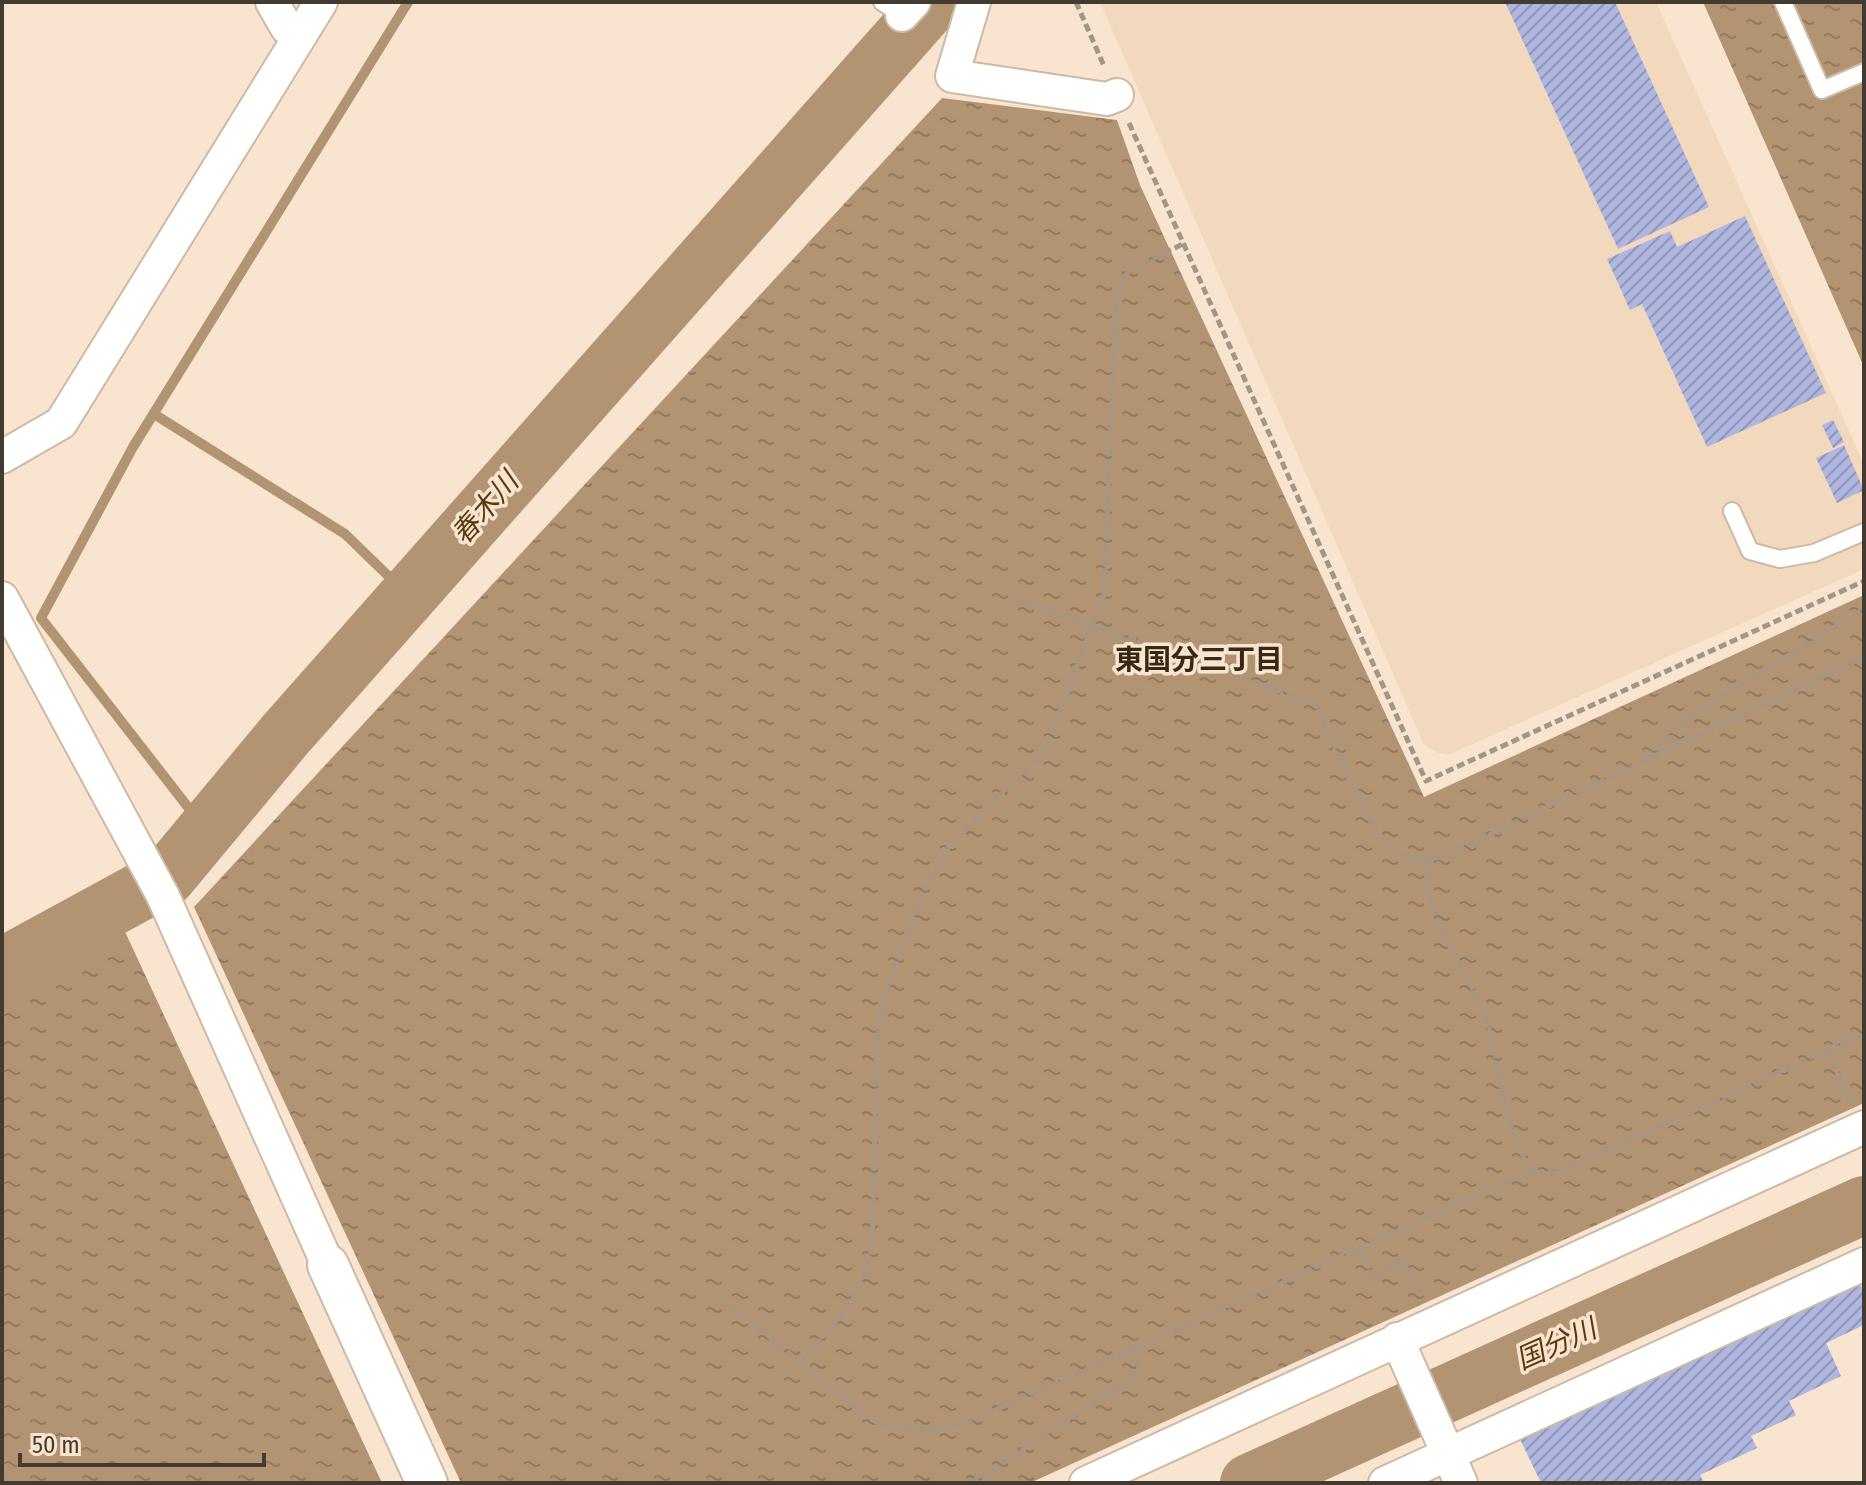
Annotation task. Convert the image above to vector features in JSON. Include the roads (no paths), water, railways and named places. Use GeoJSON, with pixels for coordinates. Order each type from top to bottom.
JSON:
{"type":"FeatureCollection","features":[{"type":"Feature","properties":{"kind":"street"},"geometry":{"type":"LineString","coordinates":[[272,2],[287,28],[300,36]]}},
{"type":"Feature","properties":{"kind":"street"},"geometry":{"type":"LineString","coordinates":[[2,457],[61,423],[321,2]]}},
{"type":"Feature","properties":{"kind":"street"},"geometry":{"type":"LineString","coordinates":[[974,2],[952,76],[1107,99],[1117,95]]}},
{"type":"Feature","properties":{"kind":"street"},"geometry":{"type":"LineString","coordinates":[[2,598],[156,882],[427,1483]]}},
{"type":"Feature","properties":{"kind":"street"},"geometry":{"type":"LineString","coordinates":[[1086,1483],[1403,1352],[1860,1119]]}},
{"type":"Feature","properties":{"kind":"street"},"geometry":{"type":"LineString","coordinates":[[1385,1483],[1451,1462],[1864,1264]]}},
{"type":"Feature","properties":{"kind":"street"},"geometry":{"type":"LineString","coordinates":[[1403,1352],[1451,1462]]}},
{"type":"Feature","properties":{"kind":"lane"},"geometry":{"type":"LineString","coordinates":[[1783,2],[1822,90],[1864,72]]}},
{"type":"Feature","properties":{"kind":"lane"},"geometry":{"type":"LineString","coordinates":[[1732,511],[1750,551],[1780,559],[1814,553],[1864,532]]}},
{"type":"Feature","properties":{"kind":"water"},"geometry":{"type":"Polygon","coordinates":[[[1703,2],[1864,2],[1864,367],[1703,2]]]}},
{"type":"Feature","properties":{"kind":"water"},"geometry":{"type":"Polygon","coordinates":[[[942,98],[1117,120],[1140,185],[1424,797],[1864,595],[1864,1103],[1030,1483],[461,1483],[194,907],[942,98]]]}},
{"type":"Feature","properties":{"kind":"water"},"geometry":{"type":"Polygon","coordinates":[[[120,921],[382,1483],[2,1483],[2,987],[120,921]]]}},
{"type":"Feature","properties":{"kind":"waterway"},"geometry":{"type":"LineString","coordinates":[[205,829],[41,618],[133,447],[408,2]]}},
{"type":"Feature","properties":{"kind":"waterway","name":"春木川"},"geometry":{"type":"LineString","coordinates":[[2,967],[167,877],[285,735],[933,2]]}},
{"type":"Feature","properties":{"kind":"waterway"},"geometry":{"type":"LineString","coordinates":[[154,414],[345,534],[409,596]]}},
{"type":"Feature","properties":{"kind":"waterway","name":"国分川"},"geometry":{"type":"LineString","coordinates":[[1249,1483],[1864,1205]]}},
{"type":"Feature","properties":{"kind":"district","name":"東国分三丁目"},"geometry":{"type":"Point","coordinates":[1199,659]}}]}
